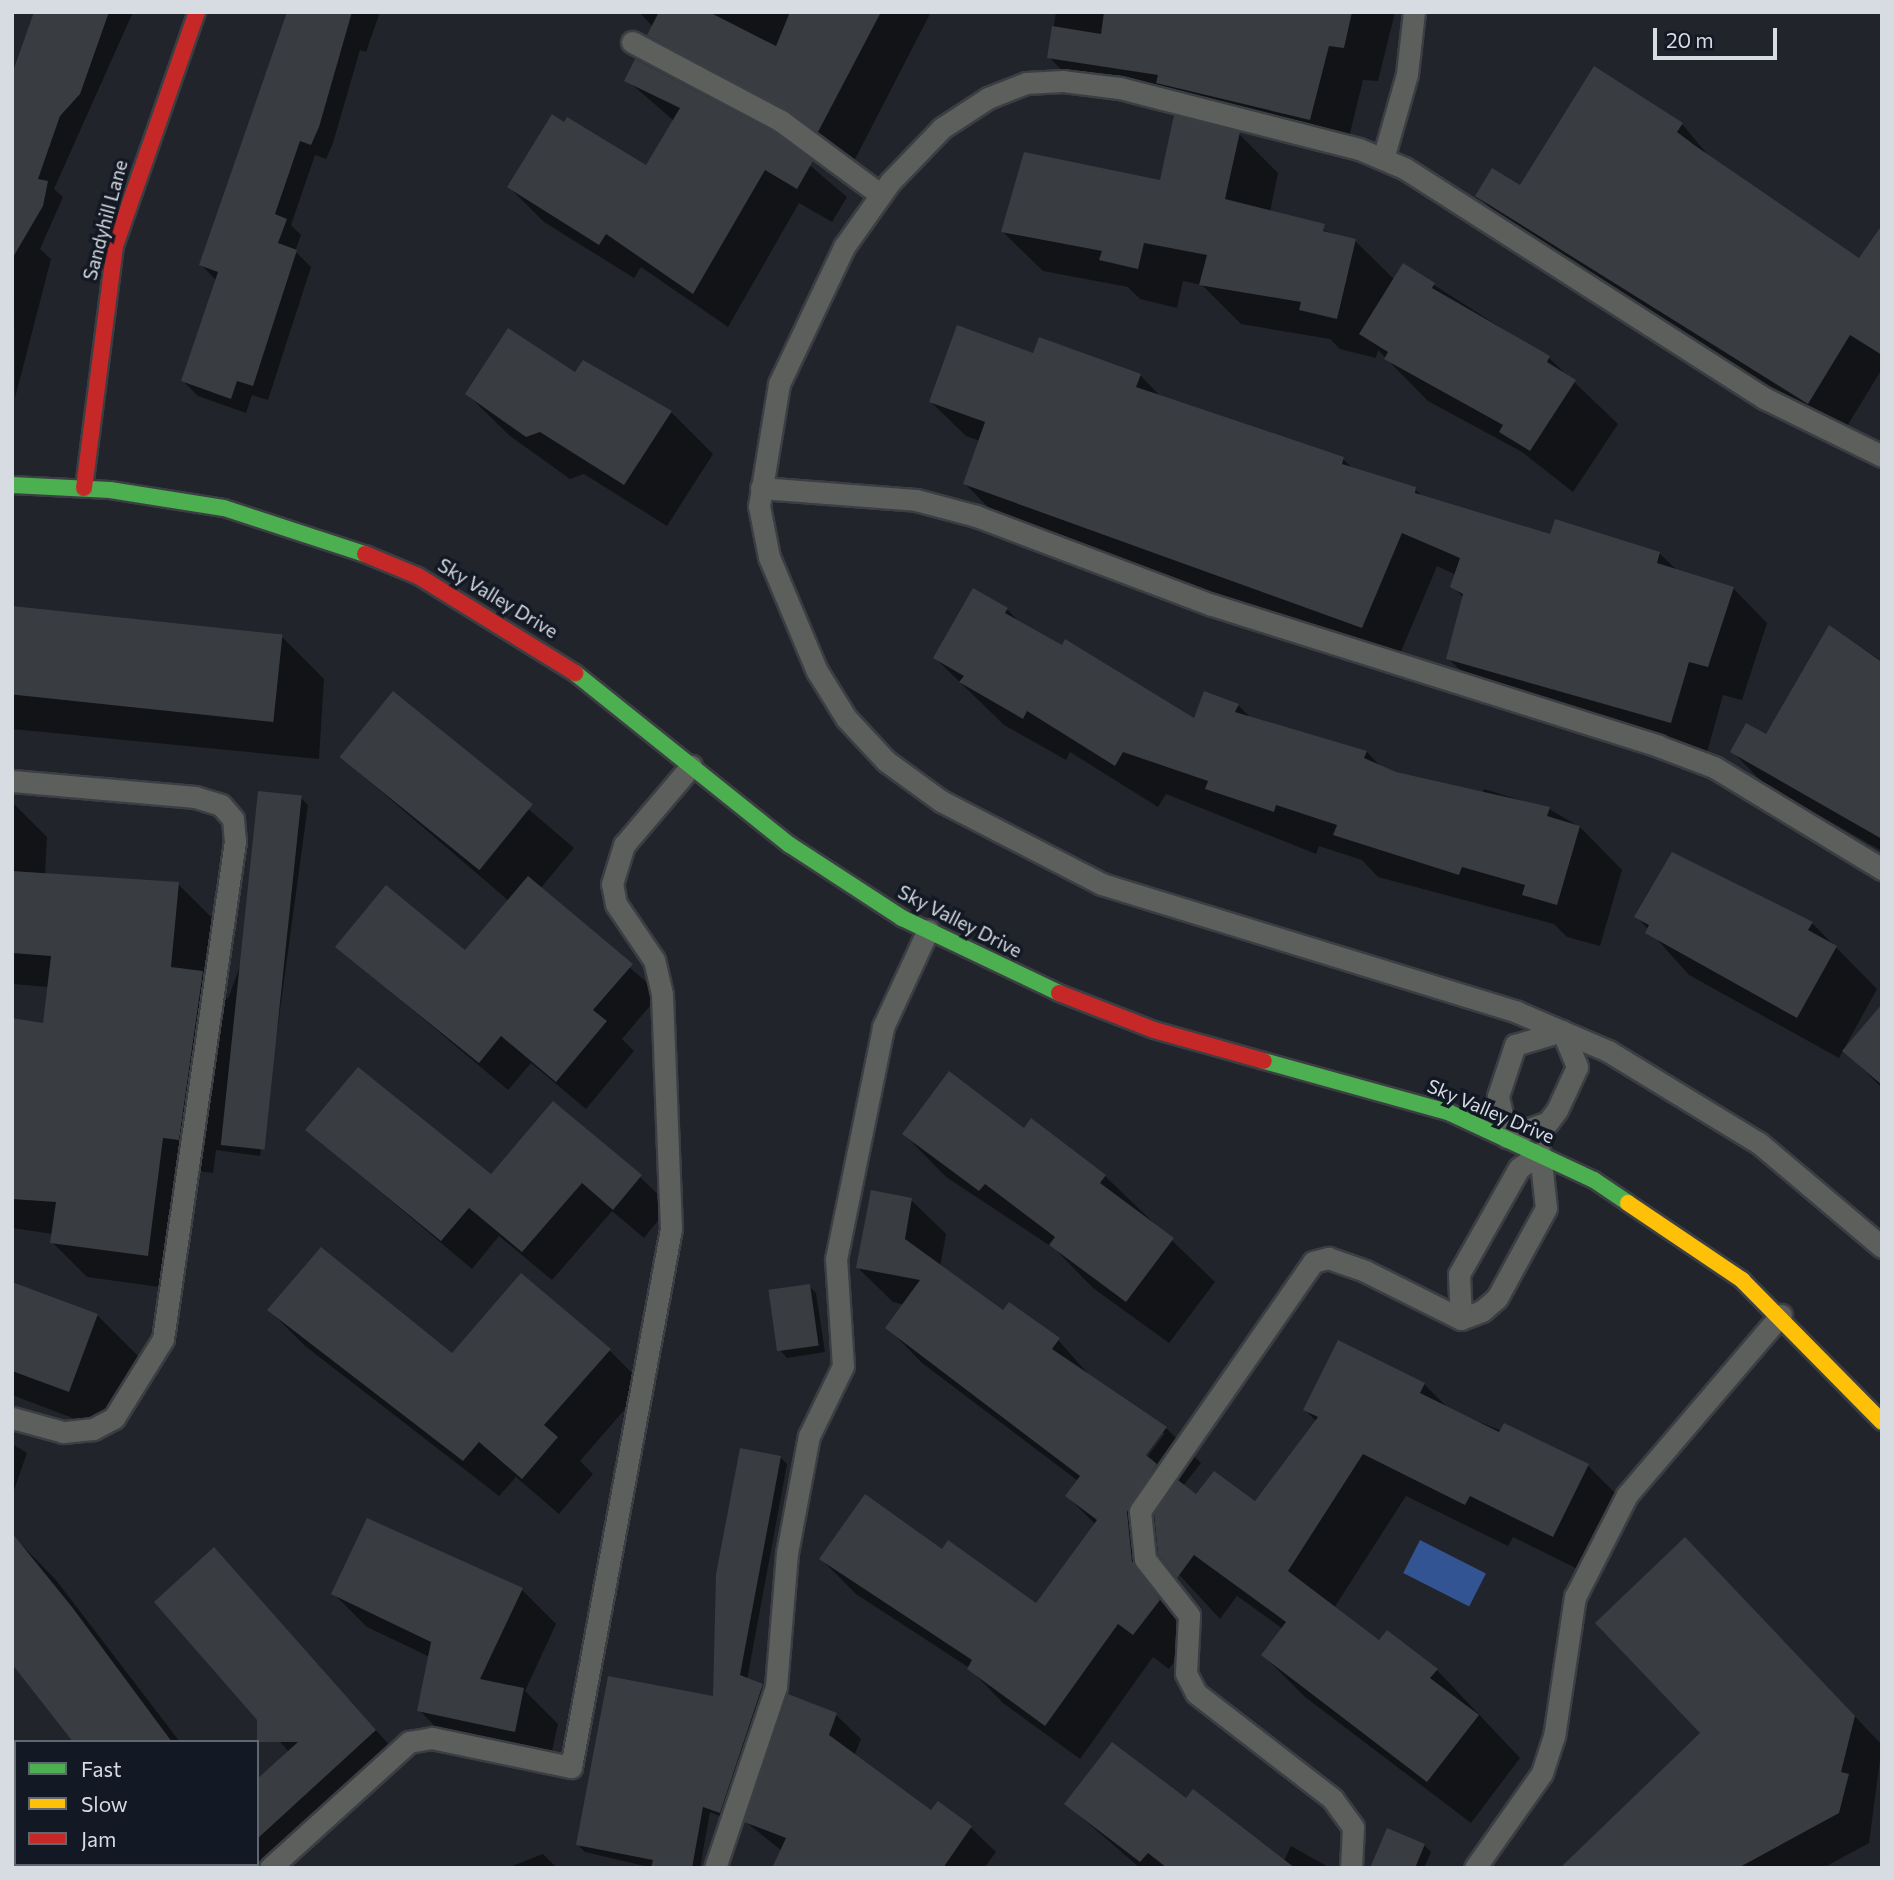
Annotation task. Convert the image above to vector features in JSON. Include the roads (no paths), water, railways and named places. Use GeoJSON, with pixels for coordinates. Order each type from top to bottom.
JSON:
{"type":"FeatureCollection","features":[{"type":"Feature","properties":{"kind":"street","name":"Sandyhill Lane"},"geometry":{"type":"LineString","coordinates":[[84,488],[115,246],[197,12]]}},
{"type":"Feature","properties":{"kind":"street","name":"Sky Valley Drive"},"geometry":{"type":"LineString","coordinates":[[12,485],[84,488],[224,508],[328,539],[418,576],[546,650],[790,845],[928,930],[1154,1030],[1374,1088],[1507,1137],[1666,1225],[1781,1315],[1882,1422]]}},
{"type":"Feature","properties":{"kind":"lane"},"geometry":{"type":"LineString","coordinates":[[1383,159],[1407,74],[1414,12]]}},
{"type":"Feature","properties":{"kind":"lane"},"geometry":{"type":"LineString","coordinates":[[632,42],[781,121],[881,195]]}},
{"type":"Feature","properties":{"kind":"lane"},"geometry":{"type":"LineString","coordinates":[[1882,456],[1764,398],[1444,192],[1383,159],[1119,88],[1026,83],[942,128],[881,195],[844,247],[784,371],[761,488],[769,557],[817,671],[846,718],[886,761],[941,801],[1102,884],[1562,1031],[1686,1094],[1759,1143],[1882,1247]]}},
{"type":"Feature","properties":{"kind":"lane"},"geometry":{"type":"LineString","coordinates":[[761,488],[916,500],[976,516],[1236,612],[1658,746],[1714,767],[1882,869]]}},
{"type":"Feature","properties":{"kind":"lane"},"geometry":{"type":"LineString","coordinates":[[270,1868],[408,1742],[432,1738],[571,1766],[671,1229],[662,994],[654,960],[616,904],[612,884],[624,845],[691,766]]}},
{"type":"Feature","properties":{"kind":"lane"},"geometry":{"type":"LineString","coordinates":[[12,781],[195,797],[221,805],[233,819],[235,841],[163,1339],[114,1418],[93,1429],[63,1432],[12,1418]]}},
{"type":"Feature","properties":{"kind":"lane"},"geometry":{"type":"LineString","coordinates":[[715,1868],[776,1687],[787,1553],[809,1436],[843,1366],[836,1259],[883,1027],[928,930]]}},
{"type":"Feature","properties":{"kind":"lane"},"geometry":{"type":"LineString","coordinates":[[1562,1031],[1577,1066],[1557,1110],[1548,1122],[1507,1137],[1498,1096],[1515,1045],[1562,1031]]}},
{"type":"Feature","properties":{"kind":"lane"},"geometry":{"type":"LineString","coordinates":[[1540,1153],[1546,1208],[1497,1298],[1461,1319],[1459,1274],[1519,1168],[1540,1153]]}},
{"type":"Feature","properties":{"kind":"lane"},"geometry":{"type":"LineString","coordinates":[[1351,1868],[1353,1827],[1333,1799],[1196,1693],[1186,1673],[1189,1615],[1145,1559],[1140,1511],[1313,1262],[1328,1258],[1365,1271],[1461,1319]]}},
{"type":"Feature","properties":{"kind":"lane"},"geometry":{"type":"LineString","coordinates":[[1475,1868],[1542,1773],[1554,1737],[1575,1597],[1627,1494],[1781,1315]]}},
{"type":"Feature","properties":{"kind":"water"},"geometry":{"type":"Polygon","coordinates":[[[1420,1540],[1486,1574],[1469,1607],[1403,1573],[1420,1540]]]}}]}
